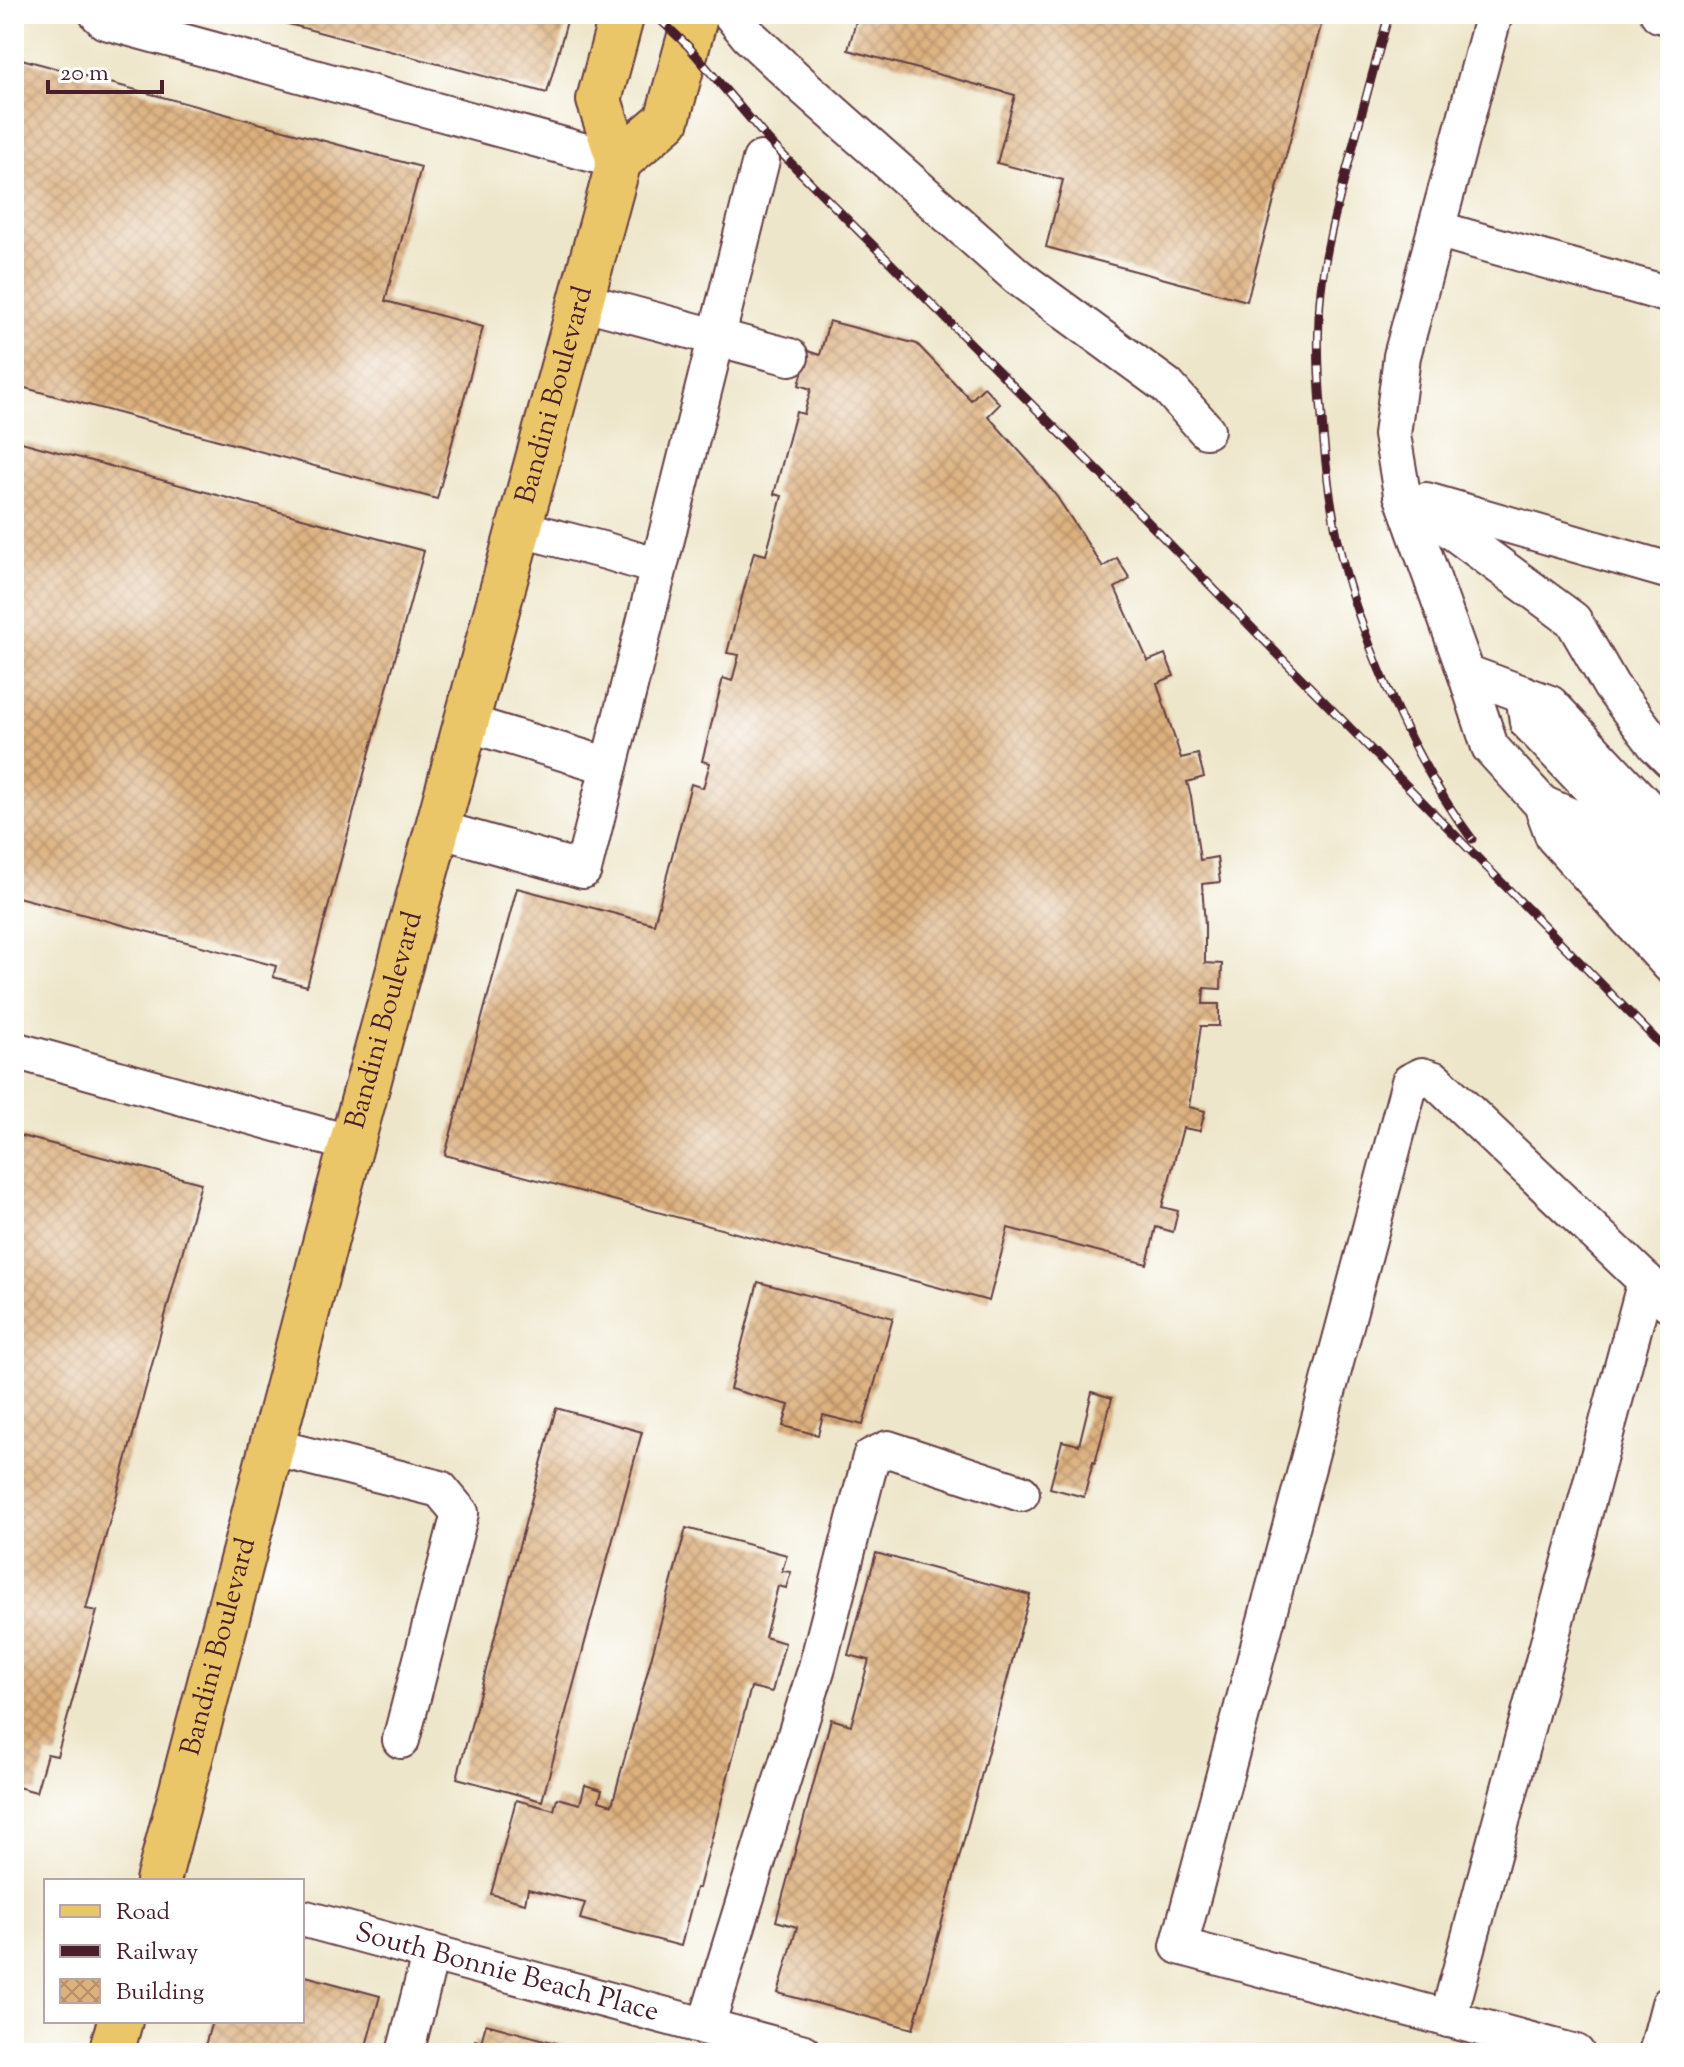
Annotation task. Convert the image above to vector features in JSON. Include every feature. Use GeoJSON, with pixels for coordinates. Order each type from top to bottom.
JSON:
{"type":"FeatureCollection","features":[{"type":"Feature","properties":{"kind":"main road"},"geometry":{"type":"LineString","coordinates":[[622,14],[599,100],[619,161],[667,120],[696,14]]}},
{"type":"Feature","properties":{"kind":"main road","name":"Bandini Boulevard"},"geometry":{"type":"LineString","coordinates":[[161,1879],[352,1144],[619,161]]}},
{"type":"Feature","properties":{"kind":"main road"},"geometry":{"type":"LineString","coordinates":[[111,2053],[119,2023]]}},
{"type":"Feature","properties":{"kind":"street"},"geometry":{"type":"LineString","coordinates":[[98,14],[105,21],[619,161]]}},
{"type":"Feature","properties":{"kind":"street"},"geometry":{"type":"LineString","coordinates":[[731,14],[748,35],[804,87],[1018,277],[1167,386],[1206,430]]}},
{"type":"Feature","properties":{"kind":"street"},"geometry":{"type":"LineString","coordinates":[[1494,14],[1402,356],[1392,435],[1402,494],[1490,747],[1542,804],[1554,837],[1670,965]]}},
{"type":"Feature","properties":{"kind":"street"},"geometry":{"type":"LineString","coordinates":[[1659,14],[1670,17]]}},
{"type":"Feature","properties":{"kind":"street"},"geometry":{"type":"LineString","coordinates":[[438,829],[583,870],[761,160]]}},
{"type":"Feature","properties":{"kind":"street"},"geometry":{"type":"LineString","coordinates":[[1436,229],[1670,295]]}},
{"type":"Feature","properties":{"kind":"street"},"geometry":{"type":"LineString","coordinates":[[581,301],[790,357]]}},
{"type":"Feature","properties":{"kind":"street"},"geometry":{"type":"LineString","coordinates":[[1402,494],[1670,571]]}},
{"type":"Feature","properties":{"kind":"street"},"geometry":{"type":"LineString","coordinates":[[1402,494],[1573,620],[1611,686],[1670,759]]}},
{"type":"Feature","properties":{"kind":"street"},"geometry":{"type":"LineString","coordinates":[[521,529],[658,567]]}},
{"type":"Feature","properties":{"kind":"street"},"geometry":{"type":"LineString","coordinates":[[1466,673],[1550,704],[1670,832]]}},
{"type":"Feature","properties":{"kind":"street"},"geometry":{"type":"LineString","coordinates":[[1524,694],[1528,722],[1670,872]]}},
{"type":"Feature","properties":{"kind":"street"},"geometry":{"type":"LineString","coordinates":[[467,723],[609,766]]}},
{"type":"Feature","properties":{"kind":"street"},"geometry":{"type":"LineString","coordinates":[[1542,804],[1576,819],[1670,923]]}},
{"type":"Feature","properties":{"kind":"street"},"geometry":{"type":"LineString","coordinates":[[14,1050],[352,1144]]}},
{"type":"Feature","properties":{"kind":"street"},"geometry":{"type":"LineString","coordinates":[[1448,2019],[1658,1293],[1435,1080],[1422,1076],[1410,1082],[1179,1946],[1448,2019],[1576,2053]]}},
{"type":"Feature","properties":{"kind":"street"},"geometry":{"type":"LineString","coordinates":[[272,1447],[440,1489],[460,1513],[401,1740]]}},
{"type":"Feature","properties":{"kind":"street"},"geometry":{"type":"LineString","coordinates":[[706,2026],[817,1667],[871,1457],[888,1449],[1021,1493]]}},
{"type":"Feature","properties":{"kind":"street","name":"South Bonnie Beach Place"},"geometry":{"type":"LineString","coordinates":[[304,1919],[804,2053]]}},
{"type":"Feature","properties":{"kind":"street"},"geometry":{"type":"LineString","coordinates":[[405,2053],[431,1952]]}},
{"type":"Feature","properties":{"kind":"street"},"geometry":{"type":"LineString","coordinates":[[1657,2053],[1670,2004]]}},
{"type":"Feature","properties":{"kind":"building"},"geometry":{"type":"Polygon","coordinates":[[[251,14],[569,14],[547,93],[251,14]]]}},
{"type":"Feature","properties":{"kind":"building"},"geometry":{"type":"Polygon","coordinates":[[[858,14],[1324,14],[1247,301],[1046,247],[1063,180],[997,163],[1015,95],[848,50],[858,14]]]}},
{"type":"Feature","properties":{"kind":"building"},"geometry":{"type":"Polygon","coordinates":[[[14,57],[421,167],[385,301],[483,327],[437,499],[14,385],[14,57]]]}},
{"type":"Feature","properties":{"kind":"building"},"geometry":{"type":"Polygon","coordinates":[[[829,321],[917,344],[971,400],[984,387],[1000,404],[988,416],[1057,497],[1103,567],[1117,558],[1130,579],[1115,588],[1148,661],[1165,654],[1174,676],[1157,683],[1181,758],[1198,754],[1204,777],[1187,782],[1200,860],[1217,857],[1220,882],[1202,884],[1205,963],[1222,964],[1221,989],[1204,988],[1203,1004],[1219,1004],[1219,1026],[1201,1026],[1189,1107],[1205,1111],[1200,1131],[1183,1128],[1162,1207],[1178,1211],[1173,1232],[1156,1227],[1147,1264],[1008,1228],[989,1301],[445,1155],[517,888],[654,924],[691,784],[703,788],[710,763],[702,761],[723,678],[732,681],[739,655],[727,653],[754,552],[766,555],[782,496],[774,494],[796,412],[804,414],[811,389],[799,385],[808,351],[820,355],[829,321]]]}},
{"type":"Feature","properties":{"kind":"building"},"geometry":{"type":"Polygon","coordinates":[[[14,440],[424,551],[307,986],[273,977],[276,966],[14,896],[14,440]]]}},
{"type":"Feature","properties":{"kind":"building"},"geometry":{"type":"Polygon","coordinates":[[[14,1134],[201,1183],[86,1609],[97,1611],[57,1756],[47,1754],[36,1792],[14,1786],[14,1134]]]}},
{"type":"Feature","properties":{"kind":"building"},"geometry":{"type":"Polygon","coordinates":[[[758,1282],[893,1318],[863,1425],[823,1415],[818,1435],[783,1426],[789,1405],[730,1389],[758,1282]]]}},
{"type":"Feature","properties":{"kind":"building"},"geometry":{"type":"Polygon","coordinates":[[[1092,1392],[1112,1398],[1084,1497],[1050,1488],[1062,1441],[1079,1445],[1092,1392]]]}},
{"type":"Feature","properties":{"kind":"building"},"geometry":{"type":"Polygon","coordinates":[[[556,1408],[642,1432],[542,1801],[457,1778],[556,1408]]]}},
{"type":"Feature","properties":{"kind":"building"},"geometry":{"type":"Polygon","coordinates":[[[686,1528],[787,1555],[782,1571],[791,1572],[786,1588],[778,1586],[765,1637],[785,1643],[772,1692],[751,1687],[681,1946],[580,1919],[585,1903],[528,1889],[525,1903],[491,1894],[516,1800],[554,1810],[557,1798],[580,1804],[585,1785],[602,1790],[599,1801],[612,1805],[686,1528]]]}},
{"type":"Feature","properties":{"kind":"building"},"geometry":{"type":"Polygon","coordinates":[[[876,1553],[1030,1595],[913,2029],[778,1993],[797,1927],[776,1921],[831,1719],[851,1725],[869,1660],[848,1655],[876,1553]]]}},
{"type":"Feature","properties":{"kind":"building"},"geometry":{"type":"Polygon","coordinates":[[[304,1976],[380,1996],[364,2053],[203,2053],[211,2023],[304,2023],[304,1976]]]}},
{"type":"Feature","properties":{"kind":"building"},"geometry":{"type":"Polygon","coordinates":[[[486,2024],[589,2053],[472,2053],[475,2040],[481,2042],[486,2024]]]}},
{"type":"Feature","properties":{"kind":"railway"},"geometry":{"type":"LineString","coordinates":[[654,14],[688,46],[769,141],[1670,1054]]}},
{"type":"Feature","properties":{"kind":"railway"},"geometry":{"type":"LineString","coordinates":[[1389,14],[1323,273],[1318,348],[1324,443],[1337,537],[1353,599],[1396,708],[1423,763],[1472,839]]}}]}
